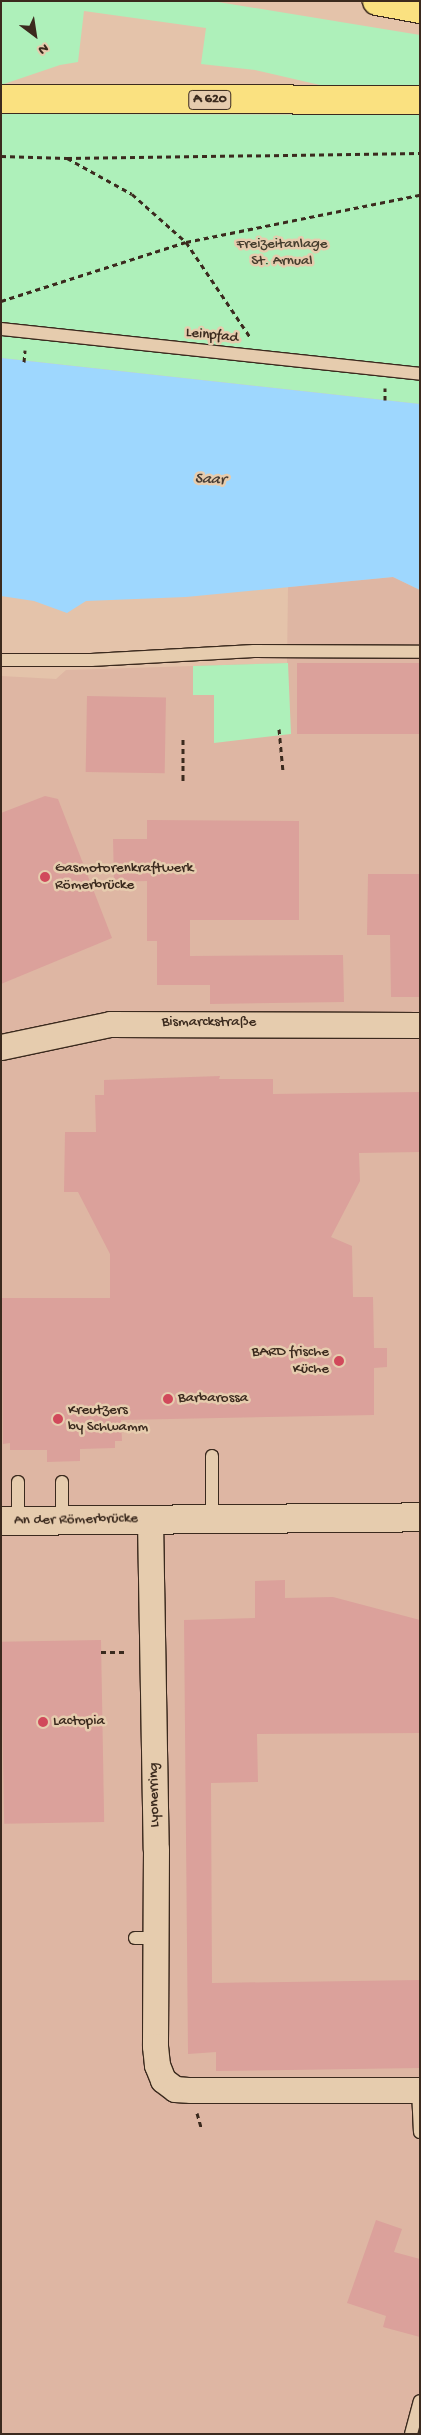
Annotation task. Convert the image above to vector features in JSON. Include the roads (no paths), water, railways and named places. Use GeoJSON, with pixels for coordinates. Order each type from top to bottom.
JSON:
{"type":"FeatureCollection","features":[{"type":"Feature","properties":{"kind":"highway"},"geometry":{"type":"LineString","coordinates":[[377,1],[420,9]]}},
{"type":"Feature","properties":{"kind":"highway","name":"A 620"},"geometry":{"type":"LineString","coordinates":[[1,98],[420,100]]}},
{"type":"Feature","properties":{"kind":"street","name":"Bismarckstraße"},"geometry":{"type":"LineString","coordinates":[[1,1047],[110,1024],[420,1025]]}},
{"type":"Feature","properties":{"kind":"street"},"geometry":{"type":"LineString","coordinates":[[150,1520],[420,1517]]}},
{"type":"Feature","properties":{"kind":"street","name":"An der Römerbrücke"},"geometry":{"type":"LineString","coordinates":[[10,1521],[150,1520]]}},
{"type":"Feature","properties":{"kind":"street","name":"Lyonerring"},"geometry":{"type":"LineString","coordinates":[[150,1520],[156,1849],[144,1938],[157,2066],[163,2080],[175,2089],[419,2090]]}},
{"type":"Feature","properties":{"kind":"lane","name":"Leinpfad"},"geometry":{"type":"LineString","coordinates":[[1,329],[420,374]]}},
{"type":"Feature","properties":{"kind":"lane"},"geometry":{"type":"LineString","coordinates":[[1,660],[36,662],[254,651],[420,652]]}},
{"type":"Feature","properties":{"kind":"lane"},"geometry":{"type":"LineString","coordinates":[[212,1456],[212,1519]]}},
{"type":"Feature","properties":{"kind":"lane"},"geometry":{"type":"LineString","coordinates":[[10,1521],[18,1482]]}},
{"type":"Feature","properties":{"kind":"lane"},"geometry":{"type":"LineString","coordinates":[[62,1482],[62,1521]]}},
{"type":"Feature","properties":{"kind":"lane"},"geometry":{"type":"LineString","coordinates":[[419,2090],[420,2132]]}},
{"type":"Feature","properties":{"kind":"lane"},"geometry":{"type":"LineString","coordinates":[[411,2434],[420,2401]]}},
{"type":"Feature","properties":{"kind":"water","name":"Saar"},"geometry":{"type":"Polygon","coordinates":[[[1,358],[420,404],[420,590],[393,577],[186,597],[86,601],[67,613],[34,601],[1,596],[1,358]]]}},
{"type":"Feature","properties":{"kind":"place","name":"Gasmotorenkraftwerk Römerbrücke"},"geometry":{"type":"Point","coordinates":[45,877]}},
{"type":"Feature","properties":{"kind":"place","name":"BARD frische Küche"},"geometry":{"type":"Point","coordinates":[339,1361]}},
{"type":"Feature","properties":{"kind":"place","name":"Barbarossa"},"geometry":{"type":"Point","coordinates":[168,1399]}},
{"type":"Feature","properties":{"kind":"place","name":"Kreutzers by Schwamm"},"geometry":{"type":"Point","coordinates":[58,1419]}},
{"type":"Feature","properties":{"kind":"place","name":"Lactopia"},"geometry":{"type":"Point","coordinates":[43,1722]}},
{"type":"Feature","properties":{"kind":"park label","name":"Freizeitanlage St. Arnual"},"geometry":{"type":"Point","coordinates":[282,252]}}]}
